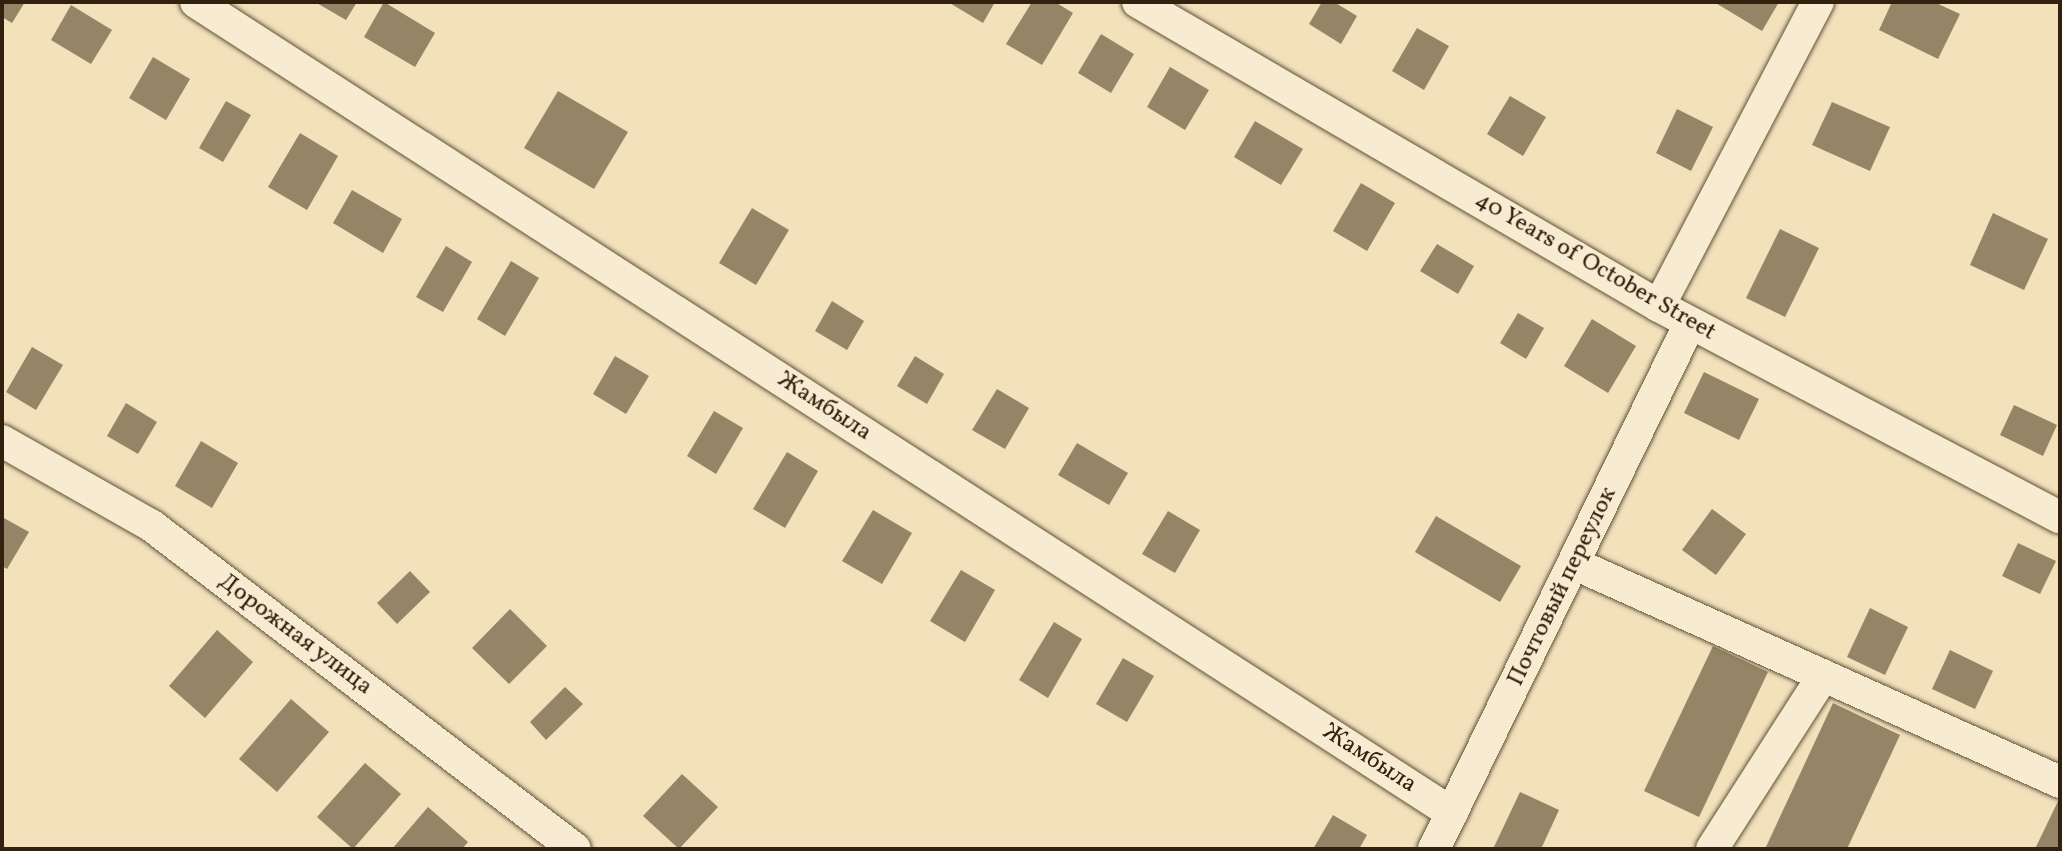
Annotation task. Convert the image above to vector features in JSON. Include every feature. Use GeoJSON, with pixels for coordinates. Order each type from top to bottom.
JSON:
{"type":"FeatureCollection","features":[{"type":"Feature","properties":{"kind":"street","name":"Жамбыла"},"geometry":{"type":"LineString","coordinates":[[196,2],[1452,813]]}},
{"type":"Feature","properties":{"kind":"street","name":"40 Years of October Street"},"geometry":{"type":"LineString","coordinates":[[1138,2],[1659,306],[2060,517]]}},
{"type":"Feature","properties":{"kind":"street"},"geometry":{"type":"LineString","coordinates":[[1659,306],[1818,2]]}},
{"type":"Feature","properties":{"kind":"street","name":"Почтовый переулок"},"geometry":{"type":"LineString","coordinates":[[1434,849],[1690,323]]}},
{"type":"Feature","properties":{"kind":"street","name":"Дорожная улица"},"geometry":{"type":"LineString","coordinates":[[2,441],[152,526],[575,849]]}},
{"type":"Feature","properties":{"kind":"street"},"geometry":{"type":"LineString","coordinates":[[1575,564],[2060,782]]}},
{"type":"Feature","properties":{"kind":"street"},"geometry":{"type":"LineString","coordinates":[[1712,849],[1823,676]]}},
{"type":"Feature","properties":{"kind":"building"},"geometry":{"type":"Polygon","coordinates":[[[2,2],[25,2],[12,23],[2,17],[2,2]]]}},
{"type":"Feature","properties":{"kind":"building"},"geometry":{"type":"Polygon","coordinates":[[[315,2],[357,2],[346,20],[315,2]]]}},
{"type":"Feature","properties":{"kind":"building"},"geometry":{"type":"Polygon","coordinates":[[[384,2],[435,33],[415,67],[364,37],[384,2]]]}},
{"type":"Feature","properties":{"kind":"building"},"geometry":{"type":"Polygon","coordinates":[[[948,2],[995,2],[983,23],[948,2]]]}},
{"type":"Feature","properties":{"kind":"building"},"geometry":{"type":"Polygon","coordinates":[[[1032,2],[1055,2],[1073,13],[1042,65],[1006,44],[1032,2]]]}},
{"type":"Feature","properties":{"kind":"building"},"geometry":{"type":"Polygon","coordinates":[[[1322,2],[1334,2],[1357,16],[1341,44],[1309,24],[1322,2]]]}},
{"type":"Feature","properties":{"kind":"building"},"geometry":{"type":"Polygon","coordinates":[[[1714,2],[1779,2],[1762,31],[1714,2]]]}},
{"type":"Feature","properties":{"kind":"building"},"geometry":{"type":"Polygon","coordinates":[[[1892,2],[1934,2],[1960,14],[1938,59],[1879,30],[1892,2]]]}},
{"type":"Feature","properties":{"kind":"building"},"geometry":{"type":"Polygon","coordinates":[[[71,5],[112,30],[91,64],[51,40],[71,5]]]}},
{"type":"Feature","properties":{"kind":"building"},"geometry":{"type":"Polygon","coordinates":[[[1417,28],[1449,46],[1424,90],[1392,71],[1417,28]]]}},
{"type":"Feature","properties":{"kind":"building"},"geometry":{"type":"Polygon","coordinates":[[[1101,34],[1134,54],[1111,93],[1078,73],[1101,34]]]}},
{"type":"Feature","properties":{"kind":"building"},"geometry":{"type":"Polygon","coordinates":[[[153,57],[190,79],[166,120],[129,98],[153,57]]]}},
{"type":"Feature","properties":{"kind":"building"},"geometry":{"type":"Polygon","coordinates":[[[1170,67],[1209,90],[1185,130],[1147,107],[1170,67]]]}},
{"type":"Feature","properties":{"kind":"building"},"geometry":{"type":"Polygon","coordinates":[[[558,91],[628,132],[594,189],[524,148],[558,91]]]}},
{"type":"Feature","properties":{"kind":"building"},"geometry":{"type":"Polygon","coordinates":[[[1510,96],[1546,117],[1523,156],[1487,134],[1510,96]]]}},
{"type":"Feature","properties":{"kind":"building"},"geometry":{"type":"Polygon","coordinates":[[[226,101],[251,115],[223,162],[199,148],[226,101]]]}},
{"type":"Feature","properties":{"kind":"building"},"geometry":{"type":"Polygon","coordinates":[[[1832,102],[1890,127],[1870,171],[1812,145],[1832,102]]]}},
{"type":"Feature","properties":{"kind":"building"},"geometry":{"type":"Polygon","coordinates":[[[1677,109],[1713,127],[1691,171],[1656,153],[1677,109]]]}},
{"type":"Feature","properties":{"kind":"building"},"geometry":{"type":"Polygon","coordinates":[[[1255,121],[1303,149],[1281,185],[1234,157],[1255,121]]]}},
{"type":"Feature","properties":{"kind":"building"},"geometry":{"type":"Polygon","coordinates":[[[300,133],[338,156],[307,210],[268,187],[300,133]]]}},
{"type":"Feature","properties":{"kind":"building"},"geometry":{"type":"Polygon","coordinates":[[[1361,183],[1395,203],[1367,251],[1333,231],[1361,183]]]}},
{"type":"Feature","properties":{"kind":"building"},"geometry":{"type":"Polygon","coordinates":[[[352,190],[402,219],[383,253],[333,223],[352,190]]]}},
{"type":"Feature","properties":{"kind":"building"},"geometry":{"type":"Polygon","coordinates":[[[752,208],[789,230],[756,285],[719,263],[752,208]]]}},
{"type":"Feature","properties":{"kind":"building"},"geometry":{"type":"Polygon","coordinates":[[[1993,213],[2048,239],[2024,290],[1970,265],[1993,213]]]}},
{"type":"Feature","properties":{"kind":"building"},"geometry":{"type":"Polygon","coordinates":[[[1780,229],[1819,248],[1785,317],[1746,298],[1780,229]]]}},
{"type":"Feature","properties":{"kind":"building"},"geometry":{"type":"Polygon","coordinates":[[[1437,244],[1474,266],[1458,294],[1420,271],[1437,244]]]}},
{"type":"Feature","properties":{"kind":"building"},"geometry":{"type":"Polygon","coordinates":[[[446,246],[472,262],[443,312],[416,297],[446,246]]]}},
{"type":"Feature","properties":{"kind":"building"},"geometry":{"type":"Polygon","coordinates":[[[511,261],[539,278],[505,336],[477,319],[511,261]]]}},
{"type":"Feature","properties":{"kind":"building"},"geometry":{"type":"Polygon","coordinates":[[[832,301],[864,321],[847,350],[815,331],[832,301]]]}},
{"type":"Feature","properties":{"kind":"building"},"geometry":{"type":"Polygon","coordinates":[[[1518,313],[1544,328],[1526,359],[1500,343],[1518,313]]]}},
{"type":"Feature","properties":{"kind":"building"},"geometry":{"type":"Polygon","coordinates":[[[1592,319],[1636,346],[1608,393],[1564,366],[1592,319]]]}},
{"type":"Feature","properties":{"kind":"building"},"geometry":{"type":"Polygon","coordinates":[[[32,347],[63,365],[36,410],[6,392],[32,347]]]}},
{"type":"Feature","properties":{"kind":"building"},"geometry":{"type":"Polygon","coordinates":[[[615,356],[649,376],[626,414],[593,394],[615,356]]]}},
{"type":"Feature","properties":{"kind":"building"},"geometry":{"type":"Polygon","coordinates":[[[915,356],[944,374],[927,404],[897,386],[915,356]]]}},
{"type":"Feature","properties":{"kind":"building"},"geometry":{"type":"Polygon","coordinates":[[[1704,372],[1759,399],[1739,440],[1684,413],[1704,372]]]}},
{"type":"Feature","properties":{"kind":"building"},"geometry":{"type":"Polygon","coordinates":[[[997,389],[1029,408],[1005,449],[972,430],[997,389]]]}},
{"type":"Feature","properties":{"kind":"building"},"geometry":{"type":"Polygon","coordinates":[[[126,403],[157,422],[138,454],[107,436],[126,403]]]}},
{"type":"Feature","properties":{"kind":"building"},"geometry":{"type":"Polygon","coordinates":[[[2014,405],[2057,425],[2043,456],[2000,435],[2014,405]]]}},
{"type":"Feature","properties":{"kind":"building"},"geometry":{"type":"Polygon","coordinates":[[[714,411],[743,428],[716,474],[687,456],[714,411]]]}},
{"type":"Feature","properties":{"kind":"building"},"geometry":{"type":"Polygon","coordinates":[[[201,441],[238,463],[212,508],[175,486],[201,441]]]}},
{"type":"Feature","properties":{"kind":"building"},"geometry":{"type":"Polygon","coordinates":[[[1077,443],[1128,473],[1109,505],[1058,475],[1077,443]]]}},
{"type":"Feature","properties":{"kind":"building"},"geometry":{"type":"Polygon","coordinates":[[[787,452],[818,471],[785,528],[753,509],[787,452]]]}},
{"type":"Feature","properties":{"kind":"building"},"geometry":{"type":"Polygon","coordinates":[[[1712,509],[1746,534],[1716,575],[1682,550],[1712,509]]]}},
{"type":"Feature","properties":{"kind":"building"},"geometry":{"type":"Polygon","coordinates":[[[873,510],[912,533],[882,584],[842,561],[873,510]]]}},
{"type":"Feature","properties":{"kind":"building"},"geometry":{"type":"Polygon","coordinates":[[[1168,511],[1200,530],[1175,573],[1142,554],[1168,511]]]}},
{"type":"Feature","properties":{"kind":"building"},"geometry":{"type":"Polygon","coordinates":[[[1436,516],[1521,566],[1500,602],[1415,552],[1436,516]]]}},
{"type":"Feature","properties":{"kind":"building"},"geometry":{"type":"Polygon","coordinates":[[[2,517],[29,532],[7,569],[2,566],[2,517]]]}},
{"type":"Feature","properties":{"kind":"building"},"geometry":{"type":"Polygon","coordinates":[[[2018,543],[2056,561],[2040,594],[2002,576],[2018,543]]]}},
{"type":"Feature","properties":{"kind":"building"},"geometry":{"type":"Polygon","coordinates":[[[961,570],[995,590],[965,642],[930,621],[961,570]]]}},
{"type":"Feature","properties":{"kind":"building"},"geometry":{"type":"Polygon","coordinates":[[[410,571],[430,592],[397,624],[377,603],[410,571]]]}},
{"type":"Feature","properties":{"kind":"building"},"geometry":{"type":"Polygon","coordinates":[[[1870,608],[1908,627],[1885,675],[1847,657],[1870,608]]]}},
{"type":"Feature","properties":{"kind":"building"},"geometry":{"type":"Polygon","coordinates":[[[510,609],[547,646],[509,684],[472,648],[510,609]]]}},
{"type":"Feature","properties":{"kind":"building"},"geometry":{"type":"Polygon","coordinates":[[[1054,622],[1082,639],[1048,698],[1019,680],[1054,622]]]}},
{"type":"Feature","properties":{"kind":"building"},"geometry":{"type":"Polygon","coordinates":[[[217,630],[253,662],[205,718],[169,686],[217,630]]]}},
{"type":"Feature","properties":{"kind":"building"},"geometry":{"type":"Polygon","coordinates":[[[1713,646],[1768,672],[1699,817],[1644,791],[1713,646]]]}},
{"type":"Feature","properties":{"kind":"building"},"geometry":{"type":"Polygon","coordinates":[[[1950,650],[1993,671],[1975,709],[1932,689],[1950,650]]]}},
{"type":"Feature","properties":{"kind":"building"},"geometry":{"type":"Polygon","coordinates":[[[1123,658],[1154,676],[1127,722],[1096,704],[1123,658]]]}},
{"type":"Feature","properties":{"kind":"building"},"geometry":{"type":"Polygon","coordinates":[[[565,687],[583,704],[546,740],[530,722],[565,687]]]}},
{"type":"Feature","properties":{"kind":"building"},"geometry":{"type":"Polygon","coordinates":[[[291,699],[329,732],[277,792],[239,759],[291,699]]]}},
{"type":"Feature","properties":{"kind":"building"},"geometry":{"type":"Polygon","coordinates":[[[1833,703],[1900,735],[1847,849],[1765,849],[1833,703]]]}},
{"type":"Feature","properties":{"kind":"building"},"geometry":{"type":"Polygon","coordinates":[[[365,763],[401,794],[353,849],[317,817],[365,763]]]}},
{"type":"Feature","properties":{"kind":"building"},"geometry":{"type":"Polygon","coordinates":[[[682,774],[718,807],[679,849],[643,816],[682,774]]]}},
{"type":"Feature","properties":{"kind":"building"},"geometry":{"type":"Polygon","coordinates":[[[1520,792],[1559,810],[1541,849],[1493,849],[1520,792]]]}},
{"type":"Feature","properties":{"kind":"building"},"geometry":{"type":"Polygon","coordinates":[[[2060,797],[2060,849],[2035,849],[2060,797]]]}},
{"type":"Feature","properties":{"kind":"building"},"geometry":{"type":"Polygon","coordinates":[[[428,807],[468,842],[462,849],[392,849],[428,807]]]}},
{"type":"Feature","properties":{"kind":"building"},"geometry":{"type":"Polygon","coordinates":[[[1333,815],[1367,835],[1359,849],[1313,849],[1333,815]]]}}]}
